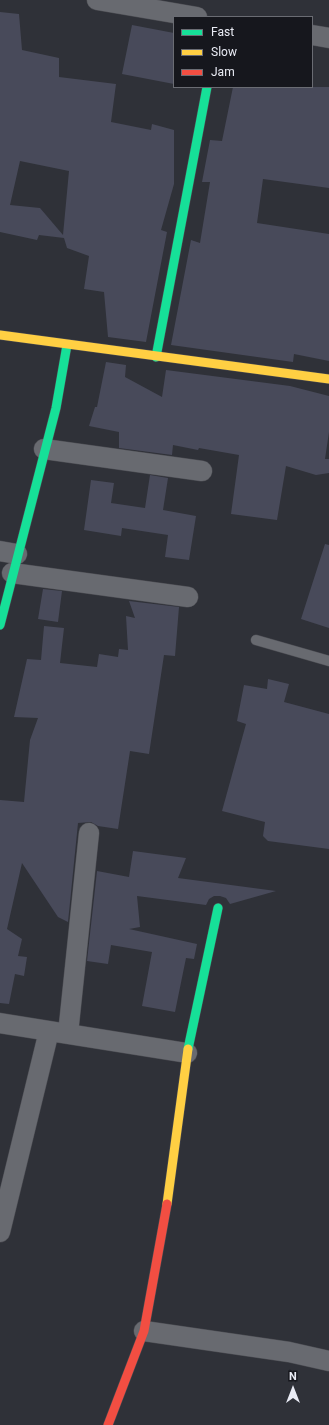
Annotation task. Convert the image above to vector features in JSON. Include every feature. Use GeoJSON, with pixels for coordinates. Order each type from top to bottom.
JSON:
{"type":"FeatureCollection","features":[{"type":"Feature","properties":{"kind":"street"},"geometry":{"type":"LineString","coordinates":[[98,0],[191,16]]}},
{"type":"Feature","properties":{"kind":"street"},"geometry":{"type":"LineString","coordinates":[[313,35],[329,38]]}},
{"type":"Feature","properties":{"kind":"street"},"geometry":{"type":"LineString","coordinates":[[156,357],[207,88]]}},
{"type":"Feature","properties":{"kind":"street"},"geometry":{"type":"LineString","coordinates":[[0,335],[329,380]]}},
{"type":"Feature","properties":{"kind":"street"},"geometry":{"type":"LineString","coordinates":[[0,625],[12,573],[9,552],[44,449],[56,408],[67,345]]}},
{"type":"Feature","properties":{"kind":"street"},"geometry":{"type":"LineString","coordinates":[[44,449],[202,471]]}},
{"type":"Feature","properties":{"kind":"street"},"geometry":{"type":"LineString","coordinates":[[12,573],[188,597]]}},
{"type":"Feature","properties":{"kind":"street"},"geometry":{"type":"LineString","coordinates":[[0,1232],[58,1033],[88,833]]}},
{"type":"Feature","properties":{"kind":"street"},"geometry":{"type":"LineString","coordinates":[[108,1425],[144,1331],[169,1192],[187,1053],[218,908]]}},
{"type":"Feature","properties":{"kind":"street"},"geometry":{"type":"LineString","coordinates":[[0,1023],[187,1053]]}},
{"type":"Feature","properties":{"kind":"street"},"geometry":{"type":"LineString","coordinates":[[144,1331],[289,1352],[329,1361]]}},
{"type":"Feature","properties":{"kind":"lane"},"geometry":{"type":"LineString","coordinates":[[256,640],[329,661]]}},
{"type":"Feature","properties":{"kind":"building"},"geometry":{"type":"Polygon","coordinates":[[[0,12],[19,14],[22,50],[59,58],[59,77],[116,84],[111,122],[151,130],[152,124],[174,130],[174,184],[161,230],[167,232],[146,342],[108,337],[104,292],[84,289],[89,256],[67,248],[64,238],[39,235],[37,240],[0,232],[0,12]],[[20,161],[10,205],[40,208],[63,235],[69,171],[20,161]]]}},
{"type":"Feature","properties":{"kind":"building"},"geometry":{"type":"Polygon","coordinates":[[[132,25],[173,33],[173,84],[122,74],[132,25]]]}},
{"type":"Feature","properties":{"kind":"building"},"geometry":{"type":"Polygon","coordinates":[[[329,87],[329,188],[263,179],[257,223],[329,234],[329,361],[294,354],[293,362],[171,345],[191,240],[200,243],[210,182],[202,182],[210,140],[222,141],[233,88],[329,87]]]}},
{"type":"Feature","properties":{"kind":"building"},"geometry":{"type":"Polygon","coordinates":[[[106,362],[126,365],[125,377],[162,397],[166,370],[290,386],[329,396],[329,432],[325,459],[329,459],[329,473],[316,475],[286,466],[277,520],[231,514],[239,455],[173,445],[172,455],[119,448],[119,432],[89,426],[95,407],[97,407],[106,362]]]}},
{"type":"Feature","properties":{"kind":"building"},"geometry":{"type":"Polygon","coordinates":[[[150,475],[168,478],[163,510],[196,516],[189,560],[165,557],[168,535],[122,528],[121,536],[84,530],[91,480],[114,483],[111,503],[145,508],[150,475]]]}},
{"type":"Feature","properties":{"kind":"building"},"geometry":{"type":"Polygon","coordinates":[[[325,544],[329,545],[329,628],[301,619],[325,544]]]}},
{"type":"Feature","properties":{"kind":"building"},"geometry":{"type":"Polygon","coordinates":[[[43,589],[62,591],[58,622],[38,619],[43,589]]]}},
{"type":"Feature","properties":{"kind":"building"},"geometry":{"type":"Polygon","coordinates":[[[129,601],[179,607],[175,656],[164,655],[149,754],[130,751],[118,829],[98,826],[91,822],[78,823],[68,922],[58,917],[22,863],[7,929],[22,939],[18,956],[27,957],[24,976],[15,974],[9,1004],[0,1003],[0,800],[24,802],[30,740],[38,718],[14,717],[27,659],[41,660],[44,626],[64,628],[60,663],[97,667],[99,654],[118,657],[119,649],[128,650],[126,616],[135,618],[129,601]]]}},
{"type":"Feature","properties":{"kind":"building"},"geometry":{"type":"Polygon","coordinates":[[[268,679],[289,684],[284,702],[329,714],[329,849],[268,841],[263,836],[265,822],[222,811],[246,724],[237,721],[244,685],[267,689],[268,679]]]}},
{"type":"Feature","properties":{"kind":"building"},"geometry":{"type":"Polygon","coordinates":[[[133,851],[186,858],[178,878],[276,891],[230,904],[226,898],[214,896],[209,899],[206,905],[137,896],[140,927],[129,929],[197,944],[194,959],[186,958],[175,1012],[142,1006],[152,952],[111,945],[108,964],[87,961],[97,871],[129,877],[133,851]]]}},
{"type":"Feature","properties":{"kind":"traffic: fast"},"geometry":{"type":"LineString","coordinates":[[156,357],[207,88]]}},
{"type":"Feature","properties":{"kind":"traffic: fast"},"geometry":{"type":"LineString","coordinates":[[0,625],[56,408],[67,345]]}},
{"type":"Feature","properties":{"kind":"traffic: fast"},"geometry":{"type":"LineString","coordinates":[[188,1049],[218,908]]}},
{"type":"Feature","properties":{"kind":"traffic: slow"},"geometry":{"type":"LineString","coordinates":[[0,335],[329,379]]}},
{"type":"Feature","properties":{"kind":"traffic: slow"},"geometry":{"type":"LineString","coordinates":[[167,1204],[188,1049]]}},
{"type":"Feature","properties":{"kind":"traffic: jam"},"geometry":{"type":"LineString","coordinates":[[108,1425],[144,1331],[167,1204]]}}]}
